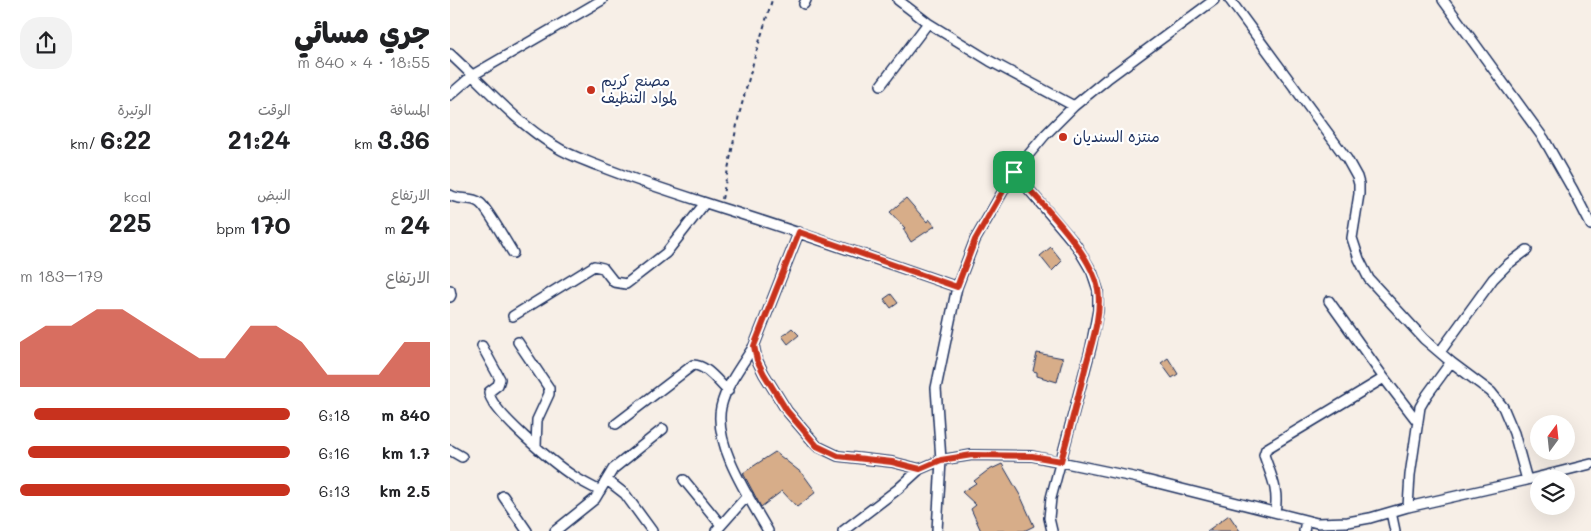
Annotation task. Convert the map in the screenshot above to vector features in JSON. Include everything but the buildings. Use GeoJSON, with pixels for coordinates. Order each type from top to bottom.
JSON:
{"type":"FeatureCollection","features":[{"type":"Feature","properties":{"kind":"street"},"geometry":{"type":"LineString","coordinates":[[450,95],[473,75],[602,0]]}},
{"type":"Feature","properties":{"kind":"street"},"geometry":{"type":"LineString","coordinates":[[898,0],[928,23],[990,61],[1074,106]]}},
{"type":"Feature","properties":{"kind":"street"},"geometry":{"type":"LineString","coordinates":[[937,531],[941,460],[936,388],[957,287],[975,240],[1014,172],[1045,135],[1074,106],[1107,78],[1214,0]]}},
{"type":"Feature","properties":{"kind":"street"},"geometry":{"type":"LineString","coordinates":[[1230,0],[1347,159],[1357,177],[1359,194],[1352,238],[1359,260],[1369,279],[1424,339],[1491,392],[1503,407],[1514,432],[1527,480]]}},
{"type":"Feature","properties":{"kind":"street"},"geometry":{"type":"LineString","coordinates":[[1443,0],[1544,139],[1591,225]]}},
{"type":"Feature","properties":{"kind":"street"},"geometry":{"type":"LineString","coordinates":[[881,85],[928,23]]}},
{"type":"Feature","properties":{"kind":"street"},"geometry":{"type":"LineString","coordinates":[[450,54],[508,111],[556,147],[623,176],[799,232],[957,287]]}},
{"type":"Feature","properties":{"kind":"street"},"geometry":{"type":"LineString","coordinates":[[1014,172],[1076,245],[1092,272],[1098,290],[1098,310],[1091,348],[1051,498],[1049,518],[1052,531]]}},
{"type":"Feature","properties":{"kind":"street"},"geometry":{"type":"LineString","coordinates":[[450,195],[456,198],[468,198],[481,203],[514,253]]}},
{"type":"Feature","properties":{"kind":"street"},"geometry":{"type":"LineString","coordinates":[[513,316],[594,266],[603,268],[614,282],[626,284],[666,253],[705,203]]}},
{"type":"Feature","properties":{"kind":"street"},"geometry":{"type":"LineString","coordinates":[[768,531],[732,462],[721,432],[720,420],[722,406],[728,391],[754,346],[799,232]]}},
{"type":"Feature","properties":{"kind":"street"},"geometry":{"type":"LineString","coordinates":[[1440,352],[1493,279],[1507,265],[1527,250]]}},
{"type":"Feature","properties":{"kind":"street"},"geometry":{"type":"LineString","coordinates":[[450,290],[450,297]]}},
{"type":"Feature","properties":{"kind":"street"},"geometry":{"type":"LineString","coordinates":[[1329,302],[1417,421]]}},
{"type":"Feature","properties":{"kind":"street"},"geometry":{"type":"LineString","coordinates":[[518,342],[549,388],[549,394],[537,420],[536,446]]}},
{"type":"Feature","properties":{"kind":"street"},"geometry":{"type":"LineString","coordinates":[[482,346],[500,379],[498,385],[489,392],[491,399],[514,428],[572,476],[600,491]]}},
{"type":"Feature","properties":{"kind":"street"},"geometry":{"type":"LineString","coordinates":[[754,346],[757,360],[773,389],[787,411],[817,446],[838,456],[892,462],[920,469]]}},
{"type":"Feature","properties":{"kind":"street"},"geometry":{"type":"LineString","coordinates":[[1408,507],[1410,475],[1420,407],[1451,362]]}},
{"type":"Feature","properties":{"kind":"street"},"geometry":{"type":"LineString","coordinates":[[616,424],[693,365],[699,365],[705,369],[728,391]]}},
{"type":"Feature","properties":{"kind":"street"},"geometry":{"type":"LineString","coordinates":[[1275,512],[1277,492],[1264,455],[1265,450],[1384,378]]}},
{"type":"Feature","properties":{"kind":"street"},"geometry":{"type":"LineString","coordinates":[[555,531],[589,504],[600,491],[613,469],[663,429]]}},
{"type":"Feature","properties":{"kind":"street"},"geometry":{"type":"LineString","coordinates":[[450,450],[462,457]]}},
{"type":"Feature","properties":{"kind":"street"},"geometry":{"type":"LineString","coordinates":[[843,531],[898,489],[920,469],[941,460],[972,455],[1006,454],[1061,461],[1317,523],[1348,522],[1591,464]]}},
{"type":"Feature","properties":{"kind":"street"},"geometry":{"type":"LineString","coordinates":[[607,480],[626,494],[652,531]]}},
{"type":"Feature","properties":{"kind":"street"},"geometry":{"type":"LineString","coordinates":[[684,480],[718,528],[748,495]]}},
{"type":"Feature","properties":{"kind":"street"},"geometry":{"type":"LineString","coordinates":[[503,496],[527,531]]}},
{"type":"Feature","properties":{"kind":"street"},"geometry":{"type":"LineString","coordinates":[[1391,512],[1395,531]]}},
{"type":"Feature","properties":{"kind":"street"},"geometry":{"type":"LineString","coordinates":[[1304,531],[1306,521]]}},
{"type":"Feature","properties":{"kind":"path"},"geometry":{"type":"LineString","coordinates":[[720,207],[739,115],[772,0]]}},
{"type":"Feature","properties":{"kind":"place","name":"مصنع كريم لمواد التنظيف"},"geometry":{"type":"Point","coordinates":[591,90]}},
{"type":"Feature","properties":{"kind":"place","name":"منتزه السنديان"},"geometry":{"type":"Point","coordinates":[1063,137]}},
{"type":"Feature","properties":{"kind":"route"},"geometry":{"type":"LineString","coordinates":[[1014,172],[1076,245],[1092,272],[1098,290],[1098,310],[1091,348],[1061,461],[1006,454],[972,455],[941,460],[920,469],[892,462],[838,456],[817,446],[787,411],[764,374],[757,360],[754,346],[799,232],[957,287],[975,240],[1014,172]]}}]}
